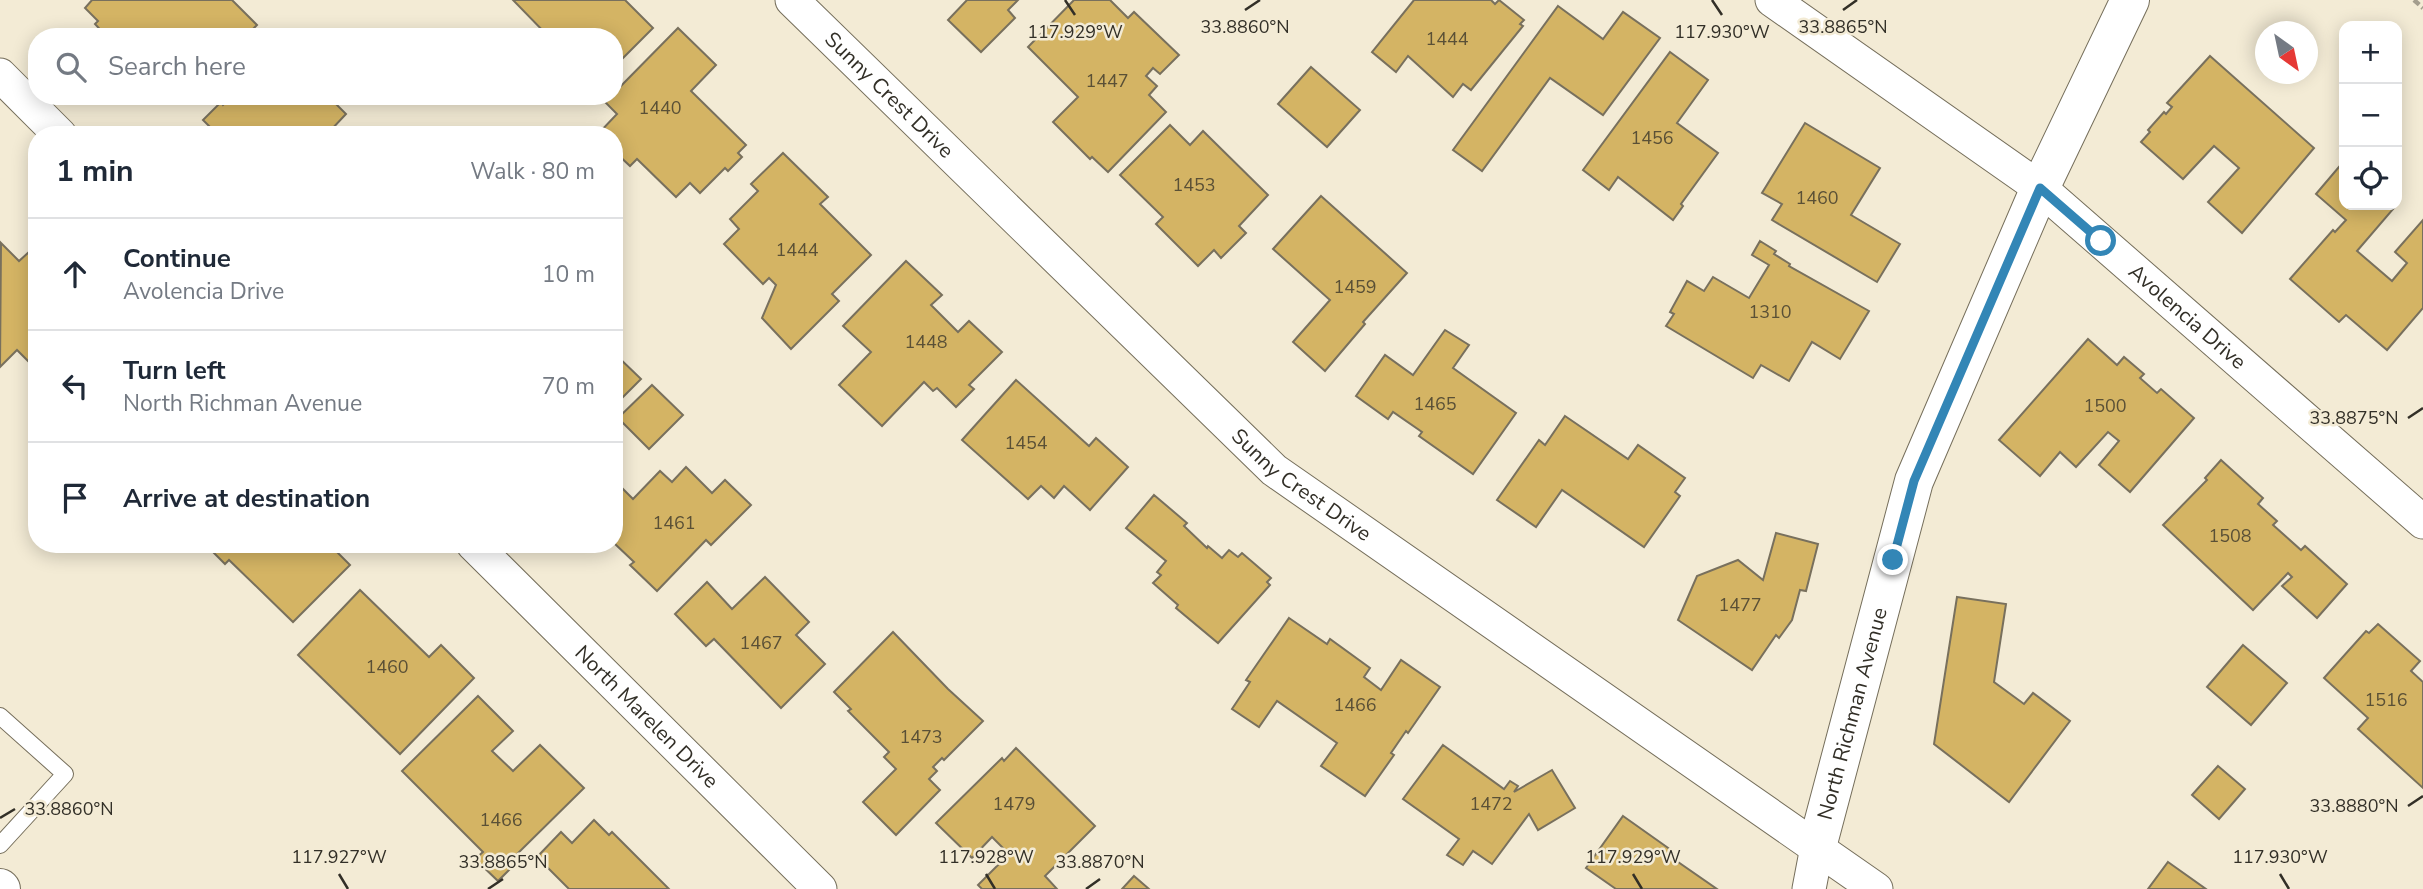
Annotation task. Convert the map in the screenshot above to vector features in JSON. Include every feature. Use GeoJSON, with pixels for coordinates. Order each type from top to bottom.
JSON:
{"type":"FeatureCollection","features":[{"type":"Feature","properties":{"kind":"street","name":"Sunny Crest Drive"},"geometry":{"type":"LineString","coordinates":[[792,0],[1275,470],[1876,889]]}},
{"type":"Feature","properties":{"kind":"street","name":"Avolencia Drive"},"geometry":{"type":"LineString","coordinates":[[1772,0],[2040,188],[2423,522]]}},
{"type":"Feature","properties":{"kind":"street","name":"North Richman Avenue"},"geometry":{"type":"LineString","coordinates":[[1817,847],[1914,481],[2040,188],[2130,0]]}},
{"type":"Feature","properties":{"kind":"street"},"geometry":{"type":"LineString","coordinates":[[0,75],[28,103]]}},
{"type":"Feature","properties":{"kind":"street"},"geometry":{"type":"LineString","coordinates":[[30,105],[51,126]]}},
{"type":"Feature","properties":{"kind":"street","name":"North Marelen Drive"},"geometry":{"type":"LineString","coordinates":[[482,553],[820,889]]}},
{"type":"Feature","properties":{"kind":"street"},"geometry":{"type":"LineString","coordinates":[[1809,889],[1817,847]]}},
{"type":"Feature","properties":{"kind":"lane"},"geometry":{"type":"LineString","coordinates":[[0,716],[65,774],[0,845]]}},
{"type":"Feature","properties":{"kind":"path"},"geometry":{"type":"LineString","coordinates":[[2414,0],[2423,8]]}},
{"type":"Feature","properties":{"kind":"building"},"geometry":{"type":"Polygon","coordinates":[[[92,0],[232,0],[257,25],[254,28],[99,28],[95,24],[98,21],[85,8],[92,0]]]}},
{"type":"Feature","properties":{"kind":"building"},"geometry":{"type":"Polygon","coordinates":[[[513,0],[625,0],[653,28],[623,58],[623,28],[540,28],[513,0]]]}},
{"type":"Feature","properties":{"kind":"building"},"geometry":{"type":"Polygon","coordinates":[[[967,0],[1018,0],[1008,10],[1015,18],[981,52],[948,20],[967,0]]]}},
{"type":"Feature","properties":{"kind":"building"},"geometry":{"type":"Polygon","coordinates":[[[1074,0],[1110,0],[1128,18],[1134,12],[1179,55],[1160,74],[1153,68],[1146,76],[1157,86],[1149,95],[1166,112],[1108,172],[1092,157],[1090,159],[1053,122],[1078,97],[1028,47],[1074,0]]]}},
{"type":"Feature","properties":{"kind":"building"},"geometry":{"type":"Polygon","coordinates":[[[1414,0],[1491,0],[1495,4],[1499,0],[1524,20],[1520,24],[1523,26],[1471,90],[1463,84],[1453,97],[1408,56],[1396,72],[1372,52],[1414,0]]]}},
{"type":"Feature","properties":{"kind":"building"},"geometry":{"type":"Polygon","coordinates":[[[1558,6],[1603,39],[1623,12],[1660,38],[1603,115],[1550,78],[1482,171],[1453,150],[1558,6]]]}},
{"type":"Feature","properties":{"kind":"building"},"geometry":{"type":"Polygon","coordinates":[[[678,28],[716,65],[691,91],[746,145],[738,153],[742,157],[728,171],[725,168],[700,193],[690,183],[676,197],[637,159],[630,166],[623,159],[623,126],[606,126],[617,114],[608,105],[623,105],[623,84],[678,28]]]}},
{"type":"Feature","properties":{"kind":"building"},"geometry":{"type":"Polygon","coordinates":[[[1670,52],[1708,80],[1677,123],[1718,153],[1681,204],[1683,206],[1673,220],[1618,177],[1609,190],[1583,170],[1670,52]]]}},
{"type":"Feature","properties":{"kind":"building"},"geometry":{"type":"Polygon","coordinates":[[[2210,56],[2314,148],[2242,233],[2208,202],[2239,168],[2214,146],[2183,179],[2141,142],[2150,132],[2148,130],[2172,107],[2167,103],[2210,56]]]}},
{"type":"Feature","properties":{"kind":"building"},"geometry":{"type":"Polygon","coordinates":[[[1311,67],[1360,110],[1327,147],[1278,104],[1311,67]]]}},
{"type":"Feature","properties":{"kind":"building"},"geometry":{"type":"Polygon","coordinates":[[[218,105],[337,105],[346,114],[335,126],[209,126],[203,120],[218,105]]]}},
{"type":"Feature","properties":{"kind":"building"},"geometry":{"type":"Polygon","coordinates":[[[1805,123],[1880,168],[1851,215],[1900,244],[1877,282],[1772,220],[1782,204],[1762,193],[1805,123]]]}},
{"type":"Feature","properties":{"kind":"building"},"geometry":{"type":"Polygon","coordinates":[[[1170,125],[1190,145],[1203,131],[1268,195],[1239,226],[1246,233],[1221,258],[1214,250],[1198,266],[1156,224],[1163,217],[1120,175],[1170,125]]]}},
{"type":"Feature","properties":{"kind":"building"},"geometry":{"type":"Polygon","coordinates":[[[783,153],[828,197],[820,204],[871,255],[832,294],[839,301],[791,349],[762,318],[776,285],[769,278],[763,284],[724,244],[739,229],[730,219],[758,191],[751,184],[783,153]]]}},
{"type":"Feature","properties":{"kind":"building"},"geometry":{"type":"Polygon","coordinates":[[[2339,167],[2339,210],[2392,210],[2357,251],[2392,281],[2407,263],[2395,252],[2423,220],[2423,308],[2387,350],[2346,315],[2339,322],[2290,279],[2333,230],[2335,232],[2346,220],[2316,194],[2339,167]]]}},
{"type":"Feature","properties":{"kind":"building"},"geometry":{"type":"Polygon","coordinates":[[[1321,196],[1407,273],[1363,322],[1365,324],[1325,371],[1293,342],[1330,300],[1273,249],[1321,196]]]}},
{"type":"Feature","properties":{"kind":"building"},"geometry":{"type":"Polygon","coordinates":[[[1760,241],[1776,251],[1774,254],[1790,264],[1789,266],[1869,311],[1840,359],[1812,342],[1789,381],[1761,365],[1753,378],[1666,326],[1674,314],[1670,312],[1687,281],[1704,291],[1713,277],[1749,298],[1769,265],[1752,255],[1760,241]]]}},
{"type":"Feature","properties":{"kind":"building"},"geometry":{"type":"Polygon","coordinates":[[[1,243],[19,261],[28,253],[28,361],[17,350],[0,367],[1,243]]]}},
{"type":"Feature","properties":{"kind":"building"},"geometry":{"type":"Polygon","coordinates":[[[906,261],[942,295],[931,305],[958,332],[969,321],[1002,352],[969,385],[974,389],[956,407],[937,388],[933,391],[924,382],[882,426],[839,385],[871,352],[843,326],[906,261]]]}},
{"type":"Feature","properties":{"kind":"building"},"geometry":{"type":"Polygon","coordinates":[[[1445,330],[1469,345],[1453,368],[1516,413],[1473,474],[1419,436],[1422,432],[1393,412],[1388,419],[1356,396],[1385,355],[1413,375],[1445,330]]]}},
{"type":"Feature","properties":{"kind":"building"},"geometry":{"type":"Polygon","coordinates":[[[2088,339],[2117,365],[2124,357],[2144,374],[2140,378],[2157,393],[2161,389],[2194,418],[2130,492],[2099,465],[2119,441],[2108,432],[2076,467],[2060,452],[2040,476],[1999,440],[2088,339]]]}},
{"type":"Feature","properties":{"kind":"building"},"geometry":{"type":"Polygon","coordinates":[[[623,362],[641,379],[623,397],[623,362]]]}},
{"type":"Feature","properties":{"kind":"building"},"geometry":{"type":"Polygon","coordinates":[[[1016,380],[1089,446],[1096,438],[1128,467],[1090,510],[1064,486],[1054,498],[1041,486],[1028,499],[962,440],[1016,380]]]}},
{"type":"Feature","properties":{"kind":"building"},"geometry":{"type":"Polygon","coordinates":[[[652,385],[683,415],[649,449],[623,423],[623,413],[652,385]]]}},
{"type":"Feature","properties":{"kind":"building"},"geometry":{"type":"Polygon","coordinates":[[[1565,416],[1628,459],[1638,445],[1685,478],[1675,492],[1680,496],[1644,547],[1562,490],[1536,527],[1497,500],[1539,440],[1545,445],[1565,416]]]}},
{"type":"Feature","properties":{"kind":"building"},"geometry":{"type":"Polygon","coordinates":[[[2221,460],[2263,498],[2258,504],[2277,521],[2273,525],[2301,550],[2305,546],[2347,584],[2317,618],[2282,586],[2292,577],[2288,573],[2253,610],[2163,525],[2207,480],[2205,478],[2221,460]]]}},
{"type":"Feature","properties":{"kind":"building"},"geometry":{"type":"Polygon","coordinates":[[[686,467],[712,493],[725,480],[751,505],[711,545],[706,540],[657,591],[630,565],[634,562],[623,552],[623,489],[633,499],[660,471],[672,482],[686,467]]]}},
{"type":"Feature","properties":{"kind":"building"},"geometry":{"type":"Polygon","coordinates":[[[1154,495],[1187,523],[1184,526],[1207,548],[1208,546],[1222,558],[1229,550],[1238,557],[1242,553],[1271,578],[1267,582],[1270,585],[1218,643],[1176,608],[1178,605],[1153,583],[1161,575],[1157,572],[1166,561],[1126,528],[1154,495]]]}},
{"type":"Feature","properties":{"kind":"building"},"geometry":{"type":"Polygon","coordinates":[[[1776,533],[1818,544],[1806,591],[1800,590],[1792,620],[1779,638],[1776,635],[1752,670],[1678,620],[1697,576],[1738,560],[1763,580],[1776,533]]]}},
{"type":"Feature","properties":{"kind":"building"},"geometry":{"type":"Polygon","coordinates":[[[214,553],[338,553],[350,565],[293,622],[229,560],[225,564],[214,553]]]}},
{"type":"Feature","properties":{"kind":"building"},"geometry":{"type":"Polygon","coordinates":[[[765,577],[809,622],[796,635],[825,664],[781,708],[714,639],[706,646],[675,614],[707,582],[732,609],[765,577]]]}},
{"type":"Feature","properties":{"kind":"building"},"geometry":{"type":"Polygon","coordinates":[[[360,590],[429,657],[441,645],[474,678],[400,754],[298,655],[360,590]]]}},
{"type":"Feature","properties":{"kind":"building"},"geometry":{"type":"Polygon","coordinates":[[[1957,597],[2006,604],[1994,682],[2024,704],[2033,693],[2070,721],[2009,802],[1934,744],[1957,597]]]}},
{"type":"Feature","properties":{"kind":"building"},"geometry":{"type":"Polygon","coordinates":[[[1289,618],[1327,644],[1330,639],[1370,668],[1364,677],[1381,690],[1401,660],[1440,687],[1408,733],[1406,731],[1391,753],[1394,755],[1365,796],[1321,766],[1337,743],[1277,701],[1259,727],[1232,709],[1250,682],[1246,680],[1289,618]]]}},
{"type":"Feature","properties":{"kind":"building"},"geometry":{"type":"Polygon","coordinates":[[[2378,624],[2420,661],[2411,671],[2423,682],[2423,788],[2358,729],[2368,718],[2324,678],[2366,631],[2369,633],[2378,624]]]}},
{"type":"Feature","properties":{"kind":"building"},"geometry":{"type":"Polygon","coordinates":[[[893,632],[983,721],[944,760],[942,758],[933,767],[937,771],[929,779],[940,790],[896,835],[863,802],[896,769],[884,757],[889,752],[848,711],[851,709],[834,692],[893,632]]]}},
{"type":"Feature","properties":{"kind":"building"},"geometry":{"type":"Polygon","coordinates":[[[2243,645],[2287,683],[2251,725],[2207,687],[2243,645]]]}},
{"type":"Feature","properties":{"kind":"building"},"geometry":{"type":"Polygon","coordinates":[[[478,696],[513,731],[492,751],[513,771],[540,745],[584,788],[511,860],[515,864],[498,881],[475,859],[483,852],[402,771],[478,696]]]}},
{"type":"Feature","properties":{"kind":"building"},"geometry":{"type":"Polygon","coordinates":[[[1443,745],[1504,789],[1510,781],[1518,786],[1514,792],[1552,770],[1575,808],[1538,830],[1529,814],[1492,864],[1473,851],[1463,865],[1447,855],[1459,839],[1403,799],[1443,745]]]}},
{"type":"Feature","properties":{"kind":"building"},"geometry":{"type":"Polygon","coordinates":[[[1016,748],[1095,826],[1045,876],[1057,889],[982,889],[978,885],[1009,854],[992,837],[972,858],[936,823],[1002,758],[1004,761],[1016,748]]]}},
{"type":"Feature","properties":{"kind":"building"},"geometry":{"type":"Polygon","coordinates":[[[2218,766],[2245,789],[2219,819],[2192,795],[2218,766]]]}},
{"type":"Feature","properties":{"kind":"building"},"geometry":{"type":"Polygon","coordinates":[[[1623,816],[1671,850],[1668,855],[1717,889],[1616,889],[1586,868],[1623,816]]]}},
{"type":"Feature","properties":{"kind":"building"},"geometry":{"type":"Polygon","coordinates":[[[594,820],[609,835],[612,832],[669,889],[569,889],[537,857],[561,832],[572,843],[594,820]]]}},
{"type":"Feature","properties":{"kind":"building"},"geometry":{"type":"Polygon","coordinates":[[[2168,862],[2206,889],[2148,889],[2168,862]]]}},
{"type":"Feature","properties":{"kind":"building"},"geometry":{"type":"Polygon","coordinates":[[[1134,876],[1149,889],[1122,889],[1134,876]]]}},
{"type":"Feature","properties":{"kind":"route"},"geometry":{"type":"LineString","coordinates":[[1893,560],[1914,481],[2040,188],[2101,241]]}}]}
